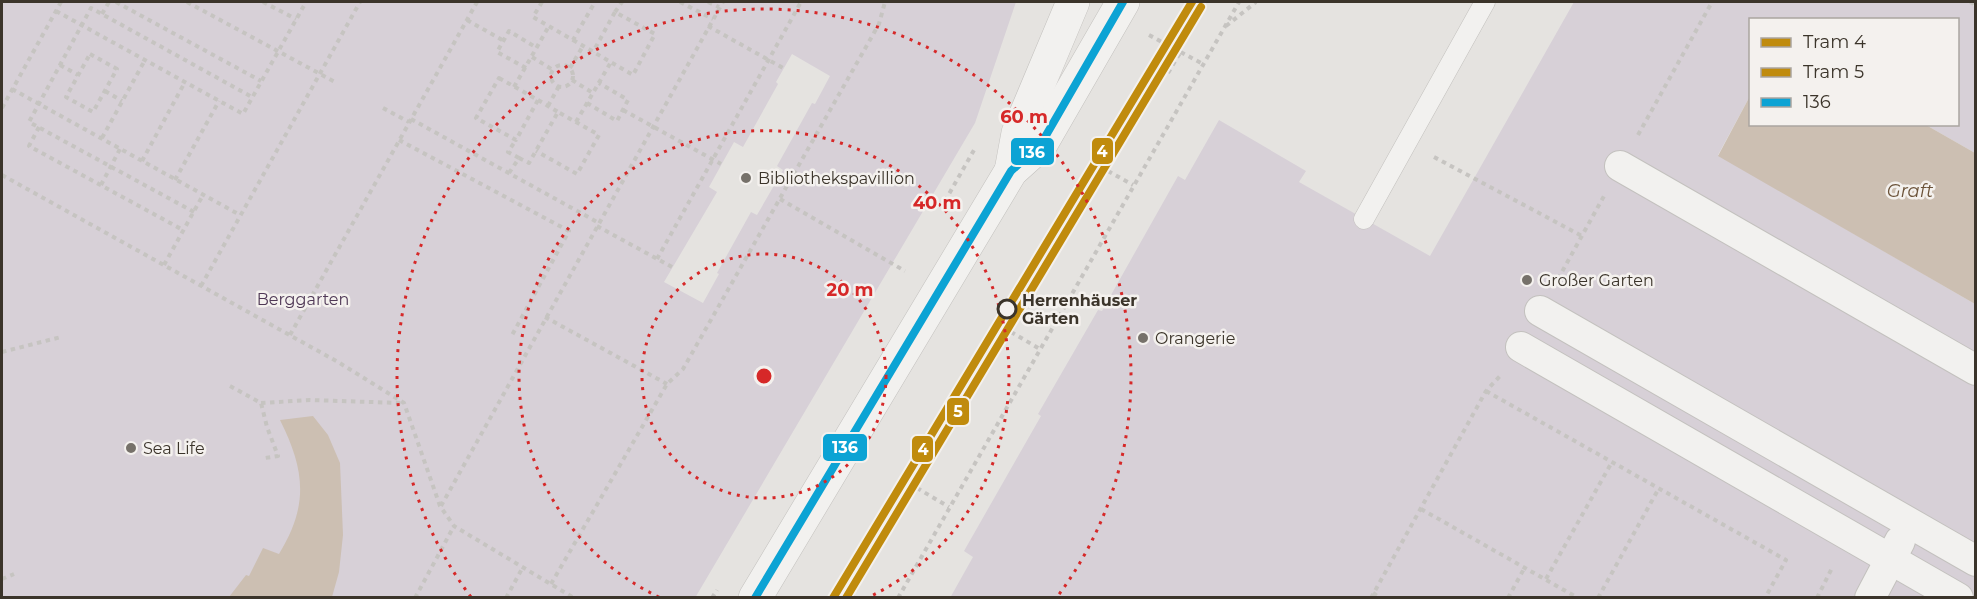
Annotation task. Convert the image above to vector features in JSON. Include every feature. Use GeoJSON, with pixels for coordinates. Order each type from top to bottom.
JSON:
{"type":"FeatureCollection","features":[{"type":"Feature","properties":{"kind":"street"},"geometry":{"type":"LineString","coordinates":[[1011,171],[1018,133],[1073,2]]}},
{"type":"Feature","properties":{"kind":"street"},"geometry":{"type":"LineString","coordinates":[[755,597],[1011,171],[1041,144],[1123,2]]}},
{"type":"Feature","properties":{"kind":"street"},"geometry":{"type":"LineString","coordinates":[[1620,166],[1976,370]]}},
{"type":"Feature","properties":{"kind":"street"},"geometry":{"type":"LineString","coordinates":[[1540,311],[1976,561]]}},
{"type":"Feature","properties":{"kind":"street"},"geometry":{"type":"LineString","coordinates":[[1521,347],[1958,597]]}},
{"type":"Feature","properties":{"kind":"street"},"geometry":{"type":"LineString","coordinates":[[1870,597],[1909,523]]}},
{"type":"Feature","properties":{"kind":"lane"},"geometry":{"type":"LineString","coordinates":[[1364,219],[1485,2]]}},
{"type":"Feature","properties":{"kind":"path"},"geometry":{"type":"LineString","coordinates":[[2,108],[60,2]]}},
{"type":"Feature","properties":{"kind":"path"},"geometry":{"type":"LineString","coordinates":[[102,14],[109,2]]}},
{"type":"Feature","properties":{"kind":"path"},"geometry":{"type":"LineString","coordinates":[[116,2],[261,81]]}},
{"type":"Feature","properties":{"kind":"path"},"geometry":{"type":"LineString","coordinates":[[187,2],[335,82]]}},
{"type":"Feature","properties":{"kind":"path"},"geometry":{"type":"LineString","coordinates":[[263,2],[296,19]]}},
{"type":"Feature","properties":{"kind":"path"},"geometry":{"type":"LineString","coordinates":[[56,10],[243,114],[306,2]]}},
{"type":"Feature","properties":{"kind":"path"},"geometry":{"type":"LineString","coordinates":[[201,286],[360,2]]}},
{"type":"Feature","properties":{"kind":"path"},"geometry":{"type":"LineString","coordinates":[[290,335],[477,2]]}},
{"type":"Feature","properties":{"kind":"path"},"geometry":{"type":"LineString","coordinates":[[542,2],[533,17],[633,75],[655,34],[615,12]]}},
{"type":"Feature","properties":{"kind":"path"},"geometry":{"type":"LineString","coordinates":[[573,40],[595,2]]}},
{"type":"Feature","properties":{"kind":"path"},"geometry":{"type":"LineString","coordinates":[[593,52],[622,2]]}},
{"type":"Feature","properties":{"kind":"path"},"geometry":{"type":"LineString","coordinates":[[680,2],[713,19]]}},
{"type":"Feature","properties":{"kind":"path"},"geometry":{"type":"LineString","coordinates":[[708,2],[719,8]]}},
{"type":"Feature","properties":{"kind":"path"},"geometry":{"type":"LineString","coordinates":[[440,507],[723,2]]}},
{"type":"Feature","properties":{"kind":"path"},"geometry":{"type":"LineString","coordinates":[[657,259],[801,2]]}},
{"type":"Feature","properties":{"kind":"path"},"geometry":{"type":"LineString","coordinates":[[551,584],[667,384],[683,369],[879,24],[884,2]]}},
{"type":"Feature","properties":{"kind":"path"},"geometry":{"type":"LineString","coordinates":[[898,597],[1239,2]]}},
{"type":"Feature","properties":{"kind":"path"},"geometry":{"type":"LineString","coordinates":[[1223,28],[1256,2]]}},
{"type":"Feature","properties":{"kind":"path"},"geometry":{"type":"LineString","coordinates":[[1540,311],[1712,2]]}},
{"type":"Feature","properties":{"kind":"path"},"geometry":{"type":"LineString","coordinates":[[1970,2],[1976,5]]}},
{"type":"Feature","properties":{"kind":"path"},"geometry":{"type":"LineString","coordinates":[[194,212],[29,122],[91,8],[252,97]]}},
{"type":"Feature","properties":{"kind":"path"},"geometry":{"type":"LineString","coordinates":[[467,20],[504,41]]}},
{"type":"Feature","properties":{"kind":"path"},"geometry":{"type":"LineString","coordinates":[[514,87],[549,26]]}},
{"type":"Feature","properties":{"kind":"path"},"geometry":{"type":"LineString","coordinates":[[708,26],[783,68]]}},
{"type":"Feature","properties":{"kind":"path"},"geometry":{"type":"LineString","coordinates":[[525,68],[497,52],[509,31],[537,48]]}},
{"type":"Feature","properties":{"kind":"path"},"geometry":{"type":"LineString","coordinates":[[570,68],[583,46]]}},
{"type":"Feature","properties":{"kind":"path"},"geometry":{"type":"LineString","coordinates":[[1167,73],[1180,53]]}},
{"type":"Feature","properties":{"kind":"path"},"geometry":{"type":"LineString","coordinates":[[90,54],[117,69],[105,91],[93,112],[66,97],[90,54]]}},
{"type":"Feature","properties":{"kind":"path"},"geometry":{"type":"LineString","coordinates":[[532,57],[553,70]]}},
{"type":"Feature","properties":{"kind":"path"},"geometry":{"type":"LineString","coordinates":[[101,139],[145,60]]}},
{"type":"Feature","properties":{"kind":"path"},"geometry":{"type":"LineString","coordinates":[[576,122],[611,62]]}},
{"type":"Feature","properties":{"kind":"path"},"geometry":{"type":"LineString","coordinates":[[60,65],[78,75]]}},
{"type":"Feature","properties":{"kind":"path"},"geometry":{"type":"LineString","coordinates":[[561,65],[570,68],[573,74],[572,80],[566,86],[559,86],[552,79],[553,70],[561,65]]}},
{"type":"Feature","properties":{"kind":"path"},"geometry":{"type":"LineString","coordinates":[[516,140],[476,118],[499,78],[599,135],[577,174],[536,151]]}},
{"type":"Feature","properties":{"kind":"path"},"geometry":{"type":"LineString","coordinates":[[572,80],[593,93]]}},
{"type":"Feature","properties":{"kind":"path"},"geometry":{"type":"LineString","coordinates":[[142,161],[185,82]]}},
{"type":"Feature","properties":{"kind":"path"},"geometry":{"type":"LineString","coordinates":[[587,104],[617,121],[628,100],[599,83]]}},
{"type":"Feature","properties":{"kind":"path"},"geometry":{"type":"LineString","coordinates":[[548,106],[559,86]]}},
{"type":"Feature","properties":{"kind":"path"},"geometry":{"type":"LineString","coordinates":[[12,89],[240,215]]}},
{"type":"Feature","properties":{"kind":"path"},"geometry":{"type":"LineString","coordinates":[[105,91],[122,101]]}},
{"type":"Feature","properties":{"kind":"path"},"geometry":{"type":"LineString","coordinates":[[538,100],[508,152],[529,164],[558,112]]}},
{"type":"Feature","properties":{"kind":"path"},"geometry":{"type":"LineString","coordinates":[[175,180],[219,101]]}},
{"type":"Feature","properties":{"kind":"path"},"geometry":{"type":"LineString","coordinates":[[383,108],[509,173],[672,267]]}},
{"type":"Feature","properties":{"kind":"path"},"geometry":{"type":"LineString","coordinates":[[623,110],[722,164]]}},
{"type":"Feature","properties":{"kind":"path"},"geometry":{"type":"LineString","coordinates":[[39,127],[29,146],[183,231]]}},
{"type":"Feature","properties":{"kind":"path"},"geometry":{"type":"LineString","coordinates":[[399,140],[569,231],[511,337]]}},
{"type":"Feature","properties":{"kind":"path"},"geometry":{"type":"LineString","coordinates":[[1407,142],[1582,236]]}},
{"type":"Feature","properties":{"kind":"path"},"geometry":{"type":"LineString","coordinates":[[100,185],[120,149]]}},
{"type":"Feature","properties":{"kind":"path"},"geometry":{"type":"LineString","coordinates":[[940,211],[975,149]]}},
{"type":"Feature","properties":{"kind":"path"},"geometry":{"type":"LineString","coordinates":[[509,173],[519,158]]}},
{"type":"Feature","properties":{"kind":"path"},"geometry":{"type":"LineString","coordinates":[[1108,171],[1133,185]]}},
{"type":"Feature","properties":{"kind":"path"},"geometry":{"type":"LineString","coordinates":[[2,175],[338,362],[404,403],[440,507],[454,526],[574,597]]}},
{"type":"Feature","properties":{"kind":"path"},"geometry":{"type":"LineString","coordinates":[[164,266],[203,195]]}},
{"type":"Feature","properties":{"kind":"path"},"geometry":{"type":"LineString","coordinates":[[780,199],[905,271]]}},
{"type":"Feature","properties":{"kind":"path"},"geometry":{"type":"LineString","coordinates":[[899,281],[910,261]]}},
{"type":"Feature","properties":{"kind":"path"},"geometry":{"type":"LineString","coordinates":[[545,317],[667,384]]}},
{"type":"Feature","properties":{"kind":"path"},"geometry":{"type":"LineString","coordinates":[[1011,332],[1040,349]]}},
{"type":"Feature","properties":{"kind":"path"},"geometry":{"type":"LineString","coordinates":[[2,352],[61,337]]}},
{"type":"Feature","properties":{"kind":"path"},"geometry":{"type":"LineString","coordinates":[[230,386],[261,403],[310,400],[404,403]]}},
{"type":"Feature","properties":{"kind":"path"},"geometry":{"type":"LineString","coordinates":[[1380,597],[1372,595],[1486,391],[1786,560],[1765,597]]}},
{"type":"Feature","properties":{"kind":"path"},"geometry":{"type":"LineString","coordinates":[[261,403],[267,427],[279,456],[265,458]]}},
{"type":"Feature","properties":{"kind":"path"},"geometry":{"type":"LineString","coordinates":[[1546,579],[1612,462]]}},
{"type":"Feature","properties":{"kind":"path"},"geometry":{"type":"LineString","coordinates":[[917,488],[949,507]]}},
{"type":"Feature","properties":{"kind":"path"},"geometry":{"type":"LineString","coordinates":[[1598,597],[1659,488]]}},
{"type":"Feature","properties":{"kind":"path"},"geometry":{"type":"LineString","coordinates":[[1421,509],[1578,597]]}},
{"type":"Feature","properties":{"kind":"path"},"geometry":{"type":"LineString","coordinates":[[415,597],[454,526]]}},
{"type":"Feature","properties":{"kind":"path"},"geometry":{"type":"LineString","coordinates":[[506,597],[523,567]]}},
{"type":"Feature","properties":{"kind":"path"},"geometry":{"type":"LineString","coordinates":[[1508,597],[1525,567]]}},
{"type":"Feature","properties":{"kind":"path"},"geometry":{"type":"LineString","coordinates":[[2,579],[14,574]]}},
{"type":"Feature","properties":{"kind":"path"},"geometry":{"type":"LineString","coordinates":[[712,597],[718,587]]}},
{"type":"Feature","properties":{"kind":"path"},"geometry":{"type":"LineString","coordinates":[[851,597],[856,589]]}},
{"type":"Feature","properties":{"kind":"green space","name":"Berggarten"},"geometry":{"type":"Polygon","coordinates":[[[2,2],[1016,2],[975,123],[695,598],[2,597],[2,2]],[[792,54],[743,147],[734,142],[709,187],[717,192],[664,282],[703,303],[751,212],[757,215],[783,170],[777,166],[812,103],[815,104],[830,76],[792,54]]]}},
{"type":"Feature","properties":{"kind":"green space","name":"Großer Garten"},"geometry":{"type":"Polygon","coordinates":[[[1574,2],[1967,2],[1975,7],[1975,153],[1928,126],[1959,126],[1959,18],[1749,18],[1749,98],[1718,155],[1975,304],[1975,597],[950,598],[973,557],[964,551],[1041,416],[1038,414],[1098,310],[1102,311],[1178,176],[1185,180],[1219,120],[1306,171],[1299,182],[1430,256],[1574,2]]]}},
{"type":"Feature","properties":{"kind":"water","name":"Graft"},"geometry":{"type":"Polygon","coordinates":[[[1749,98],[1749,126],[1928,126],[1975,153],[1975,304],[1718,156],[1749,98]]]}},
{"type":"Feature","properties":{"kind":"water"},"geometry":{"type":"Polygon","coordinates":[[[313,416],[328,435],[340,463],[343,535],[339,572],[332,597],[229,597],[246,575],[249,576],[263,548],[279,554],[289,536],[299,503],[299,471],[295,455],[280,420],[313,416]]]}},
{"type":"Feature","properties":{"kind":"tram line","name":"4"},"geometry":{"type":"LineString","coordinates":[[833,598],[1192,2]]}},
{"type":"Feature","properties":{"kind":"tram line","name":"5"},"geometry":{"type":"LineString","coordinates":[[846,598],[1201,7]]}},
{"type":"Feature","properties":{"kind":"transit line","name":"136"},"geometry":{"type":"LineString","coordinates":[[755,598],[1011,171],[1041,144],[1123,2]]}},
{"type":"Feature","properties":{"kind":"place","name":"Bibliothekspavillion"},"geometry":{"type":"Point","coordinates":[746,178]}},
{"type":"Feature","properties":{"kind":"place","name":"Großer Garten"},"geometry":{"type":"Point","coordinates":[1527,280]}},
{"type":"Feature","properties":{"kind":"place","name":"Herrenhäuser Gärten"},"geometry":{"type":"Point","coordinates":[1007,309]}},
{"type":"Feature","properties":{"kind":"place","name":"Orangerie"},"geometry":{"type":"Point","coordinates":[1143,338]}},
{"type":"Feature","properties":{"kind":"place","name":"Sea Life"},"geometry":{"type":"Point","coordinates":[131,448]}}]}
